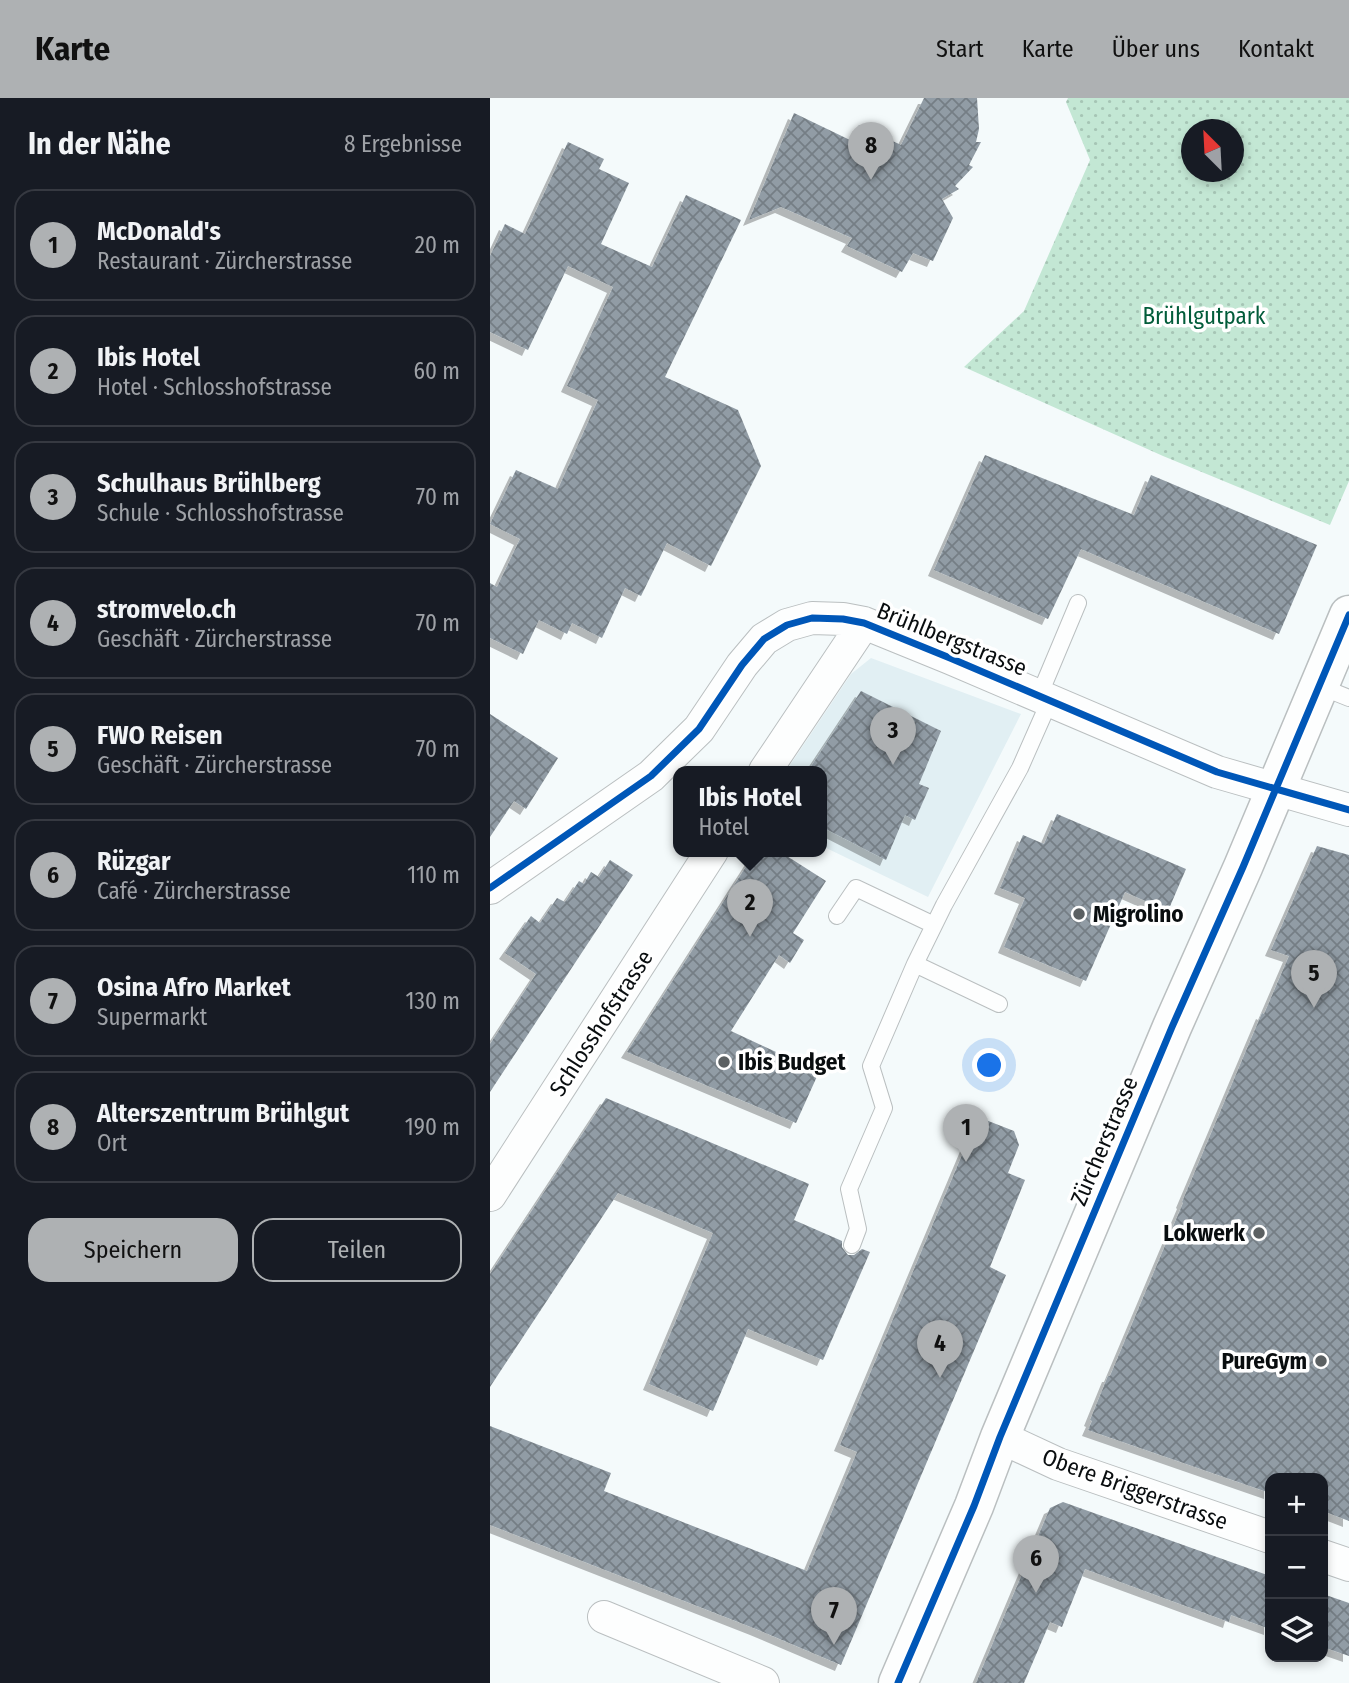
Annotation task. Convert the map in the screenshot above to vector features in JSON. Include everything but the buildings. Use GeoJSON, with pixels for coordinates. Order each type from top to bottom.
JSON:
{"type":"FeatureCollection","features":[{"type":"Feature","properties":{"kind":"main road","name":"Zürcherstrasse"},"geometry":{"type":"LineString","coordinates":[[898,1683],[1172,1027],[1276,789],[1334,692],[1349,614]]}},
{"type":"Feature","properties":{"kind":"street","name":"Brühlbergstrasse"},"geometry":{"type":"LineString","coordinates":[[490,888],[652,776],[699,729],[742,665],[764,639],[788,625],[812,618],[864,623],[1217,772],[1349,810]]}},
{"type":"Feature","properties":{"kind":"street"},"geometry":{"type":"LineString","coordinates":[[768,766],[864,623]]}},
{"type":"Feature","properties":{"kind":"street","name":"Schlosshofstrasse"},"geometry":{"type":"LineString","coordinates":[[490,1195],[708,857]]}},
{"type":"Feature","properties":{"kind":"street","name":"Obere Briggerstrasse"},"geometry":{"type":"LineString","coordinates":[[1000,1437],[1058,1464],[1265,1536]]}},
{"type":"Feature","properties":{"kind":"street"},"geometry":{"type":"LineString","coordinates":[[1328,1558],[1349,1564]]}},
{"type":"Feature","properties":{"kind":"street"},"geometry":{"type":"LineString","coordinates":[[604,1617],[763,1683]]}},
{"type":"Feature","properties":{"kind":"lane"},"geometry":{"type":"LineString","coordinates":[[852,1245],[858,1229],[849,1189],[884,1108],[871,1066],[934,925],[1020,768],[1078,603]]}},
{"type":"Feature","properties":{"kind":"lane"},"geometry":{"type":"LineString","coordinates":[[837,916],[856,888],[934,925]]}},
{"type":"Feature","properties":{"kind":"lane"},"geometry":{"type":"LineString","coordinates":[[915,964],[999,1003]]}},
{"type":"Feature","properties":{"kind":"shaded area"},"geometry":{"type":"Polygon","coordinates":[[[871,658],[1021,714],[928,897],[827,848],[827,766],[789,766],[851,674],[871,658]]]}},
{"type":"Feature","properties":{"kind":"green space","name":"Brühlgutpark"},"geometry":{"type":"Polygon","coordinates":[[[1068,98],[1349,98],[1349,481],[1330,525],[1163,456],[964,367],[1024,311],[1090,160],[1066,102],[1068,98]]]}},
{"type":"Feature","properties":{"kind":"cycle path"},"geometry":{"type":"LineString","coordinates":[[898,1683],[1172,1027],[1349,615]]}},
{"type":"Feature","properties":{"kind":"cycle path"},"geometry":{"type":"LineString","coordinates":[[490,888],[651,776],[699,729],[742,665],[764,639],[787,625],[812,618],[864,623],[1217,772],[1349,810]]}},
{"type":"Feature","properties":{"kind":"place","name":"Alterszentrum Brühlgut"},"geometry":{"type":"Point","coordinates":[871,180]}},
{"type":"Feature","properties":{"kind":"place","name":"Schulhaus Brühlberg"},"geometry":{"type":"Point","coordinates":[893,765]}},
{"type":"Feature","properties":{"kind":"place","name":"Migrolino"},"geometry":{"type":"Point","coordinates":[1079,914]}},
{"type":"Feature","properties":{"kind":"place","name":"Ibis Hotel"},"geometry":{"type":"Point","coordinates":[750,937]}},
{"type":"Feature","properties":{"kind":"place","name":"FWO Reisen"},"geometry":{"type":"Point","coordinates":[1314,1008]}},
{"type":"Feature","properties":{"kind":"place","name":"Ibis Budget"},"geometry":{"type":"Point","coordinates":[724,1062]}},
{"type":"Feature","properties":{"kind":"place","name":"McDonald's"},"geometry":{"type":"Point","coordinates":[966,1162]}},
{"type":"Feature","properties":{"kind":"place","name":"Lokwerk"},"geometry":{"type":"Point","coordinates":[1259,1233]}},
{"type":"Feature","properties":{"kind":"place","name":"PureGym"},"geometry":{"type":"Point","coordinates":[1321,1361]}},
{"type":"Feature","properties":{"kind":"place","name":"stromvelo.ch"},"geometry":{"type":"Point","coordinates":[940,1378]}},
{"type":"Feature","properties":{"kind":"place","name":"Rüzgar"},"geometry":{"type":"Point","coordinates":[1036,1593]}},
{"type":"Feature","properties":{"kind":"place","name":"Osina Afro Market"},"geometry":{"type":"Point","coordinates":[834,1645]}}]}
